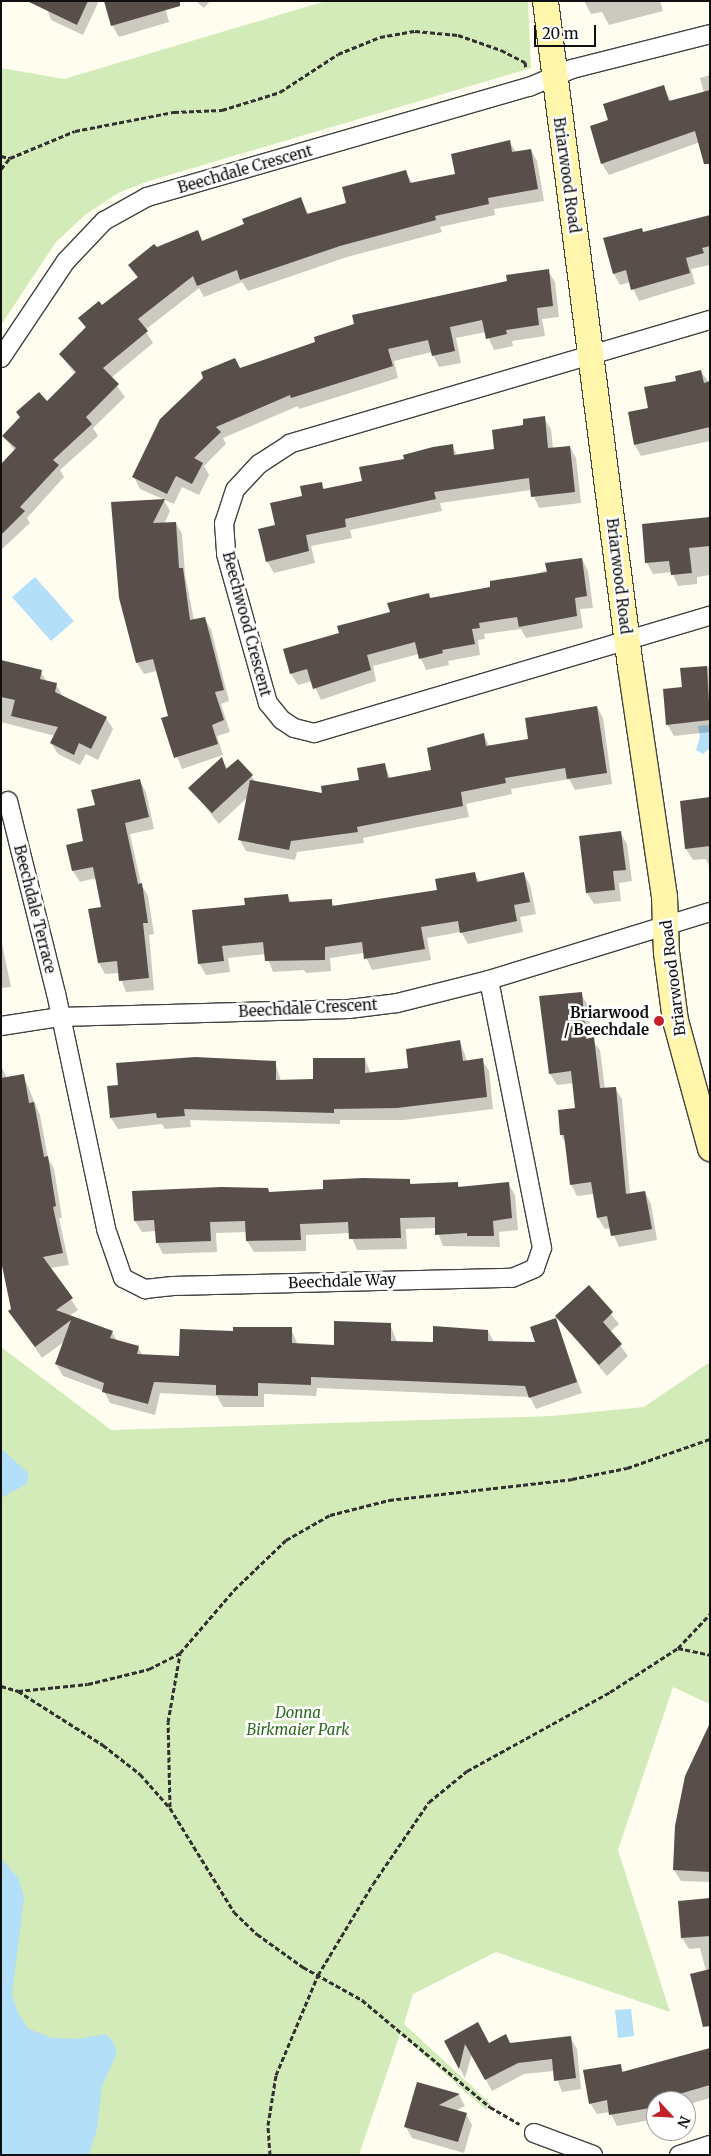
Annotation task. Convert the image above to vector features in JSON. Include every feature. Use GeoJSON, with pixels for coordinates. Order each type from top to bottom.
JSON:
{"type":"FeatureCollection","features":[{"type":"Feature","properties":{"kind":"street","name":"Briarwood Road"},"geometry":{"type":"LineString","coordinates":[[545,1],[627,640],[664,896],[665,925],[675,1020],[710,1148]]}},
{"type":"Feature","properties":{"kind":"street","name":"Beechdale Crescent"},"geometry":{"type":"LineString","coordinates":[[1,358],[66,261],[104,222],[147,197],[529,86],[572,69],[710,34]]}},
{"type":"Feature","properties":{"kind":"street","name":"Beechwood Crescent"},"geometry":{"type":"LineString","coordinates":[[710,320],[290,444],[259,464],[235,490],[224,523],[226,554],[268,703],[282,720],[294,728],[314,732],[710,616]]}},
{"type":"Feature","properties":{"kind":"street","name":"Beechdale Terrace"},"geometry":{"type":"LineString","coordinates":[[8,801],[60,1018]]}},
{"type":"Feature","properties":{"kind":"street","name":"Beechdale Crescent"},"geometry":{"type":"LineString","coordinates":[[1,1026],[60,1018],[349,1009],[397,1003],[489,980],[710,912]]}},
{"type":"Feature","properties":{"kind":"street","name":"Beechdale Way"},"geometry":{"type":"LineString","coordinates":[[60,1018],[106,1229],[123,1278],[145,1289],[183,1286],[512,1278],[535,1268],[542,1248],[489,980]]}},
{"type":"Feature","properties":{"kind":"street"},"geometry":{"type":"LineString","coordinates":[[534,2134],[593,2155]]}},
{"type":"Feature","properties":{"kind":"street"},"geometry":{"type":"LineString","coordinates":[[679,2155],[710,2146]]}},
{"type":"Feature","properties":{"kind":"path"},"geometry":{"type":"LineString","coordinates":[[1,169],[10,158],[75,131],[174,112],[222,110],[280,92],[338,54],[380,37],[414,31],[458,35],[501,50],[525,62],[529,86]]}},
{"type":"Feature","properties":{"kind":"path"},"geometry":{"type":"LineString","coordinates":[[1,156],[10,158]]}},
{"type":"Feature","properties":{"kind":"path"},"geometry":{"type":"LineString","coordinates":[[18,1691],[88,1684],[150,1669],[180,1654],[234,1590],[286,1540],[330,1515],[389,1500],[581,1477],[627,1468],[710,1439]]}},
{"type":"Feature","properties":{"kind":"path"},"geometry":{"type":"LineString","coordinates":[[270,2155],[268,2125],[276,2075],[318,1975],[373,1884],[429,1802],[467,1771],[610,1692],[678,1648],[710,1614]]}},
{"type":"Feature","properties":{"kind":"path"},"geometry":{"type":"LineString","coordinates":[[678,1648],[710,1655]]}},
{"type":"Feature","properties":{"kind":"path"},"geometry":{"type":"LineString","coordinates":[[170,1808],[168,1722],[180,1654]]}},
{"type":"Feature","properties":{"kind":"path"},"geometry":{"type":"LineString","coordinates":[[1,1686],[18,1691],[103,1745],[140,1774],[170,1808],[234,1912],[263,1939],[318,1975],[362,2000],[401,2030],[494,2109],[534,2134]]}},
{"type":"Feature","properties":{"kind":"green space"},"geometry":{"type":"Polygon","coordinates":[[[326,1],[528,1],[531,68],[149,181],[118,193],[85,215],[56,242],[1,325],[1,68],[64,79],[326,1]]]}},
{"type":"Feature","properties":{"kind":"green space","name":"Donna Birkmaier Park"},"geometry":{"type":"Polygon","coordinates":[[[1,1347],[111,1430],[552,1416],[644,1407],[710,1362],[710,1704],[673,1687],[618,1850],[670,2012],[496,1952],[413,1994],[404,2024],[491,2104],[486,2110],[400,2034],[359,2155],[1,2155],[1,1347]]]}},
{"type":"Feature","properties":{"kind":"water"},"geometry":{"type":"Polygon","coordinates":[[[35,577],[74,621],[51,641],[12,597],[35,577]]]}},
{"type":"Feature","properties":{"kind":"water"},"geometry":{"type":"Polygon","coordinates":[[[710,725],[710,748],[703,754],[696,750],[700,737],[698,726],[710,725]]]}},
{"type":"Feature","properties":{"kind":"water"},"geometry":{"type":"Polygon","coordinates":[[[1,1448],[29,1474],[27,1484],[1,1498],[1,1448]]]}},
{"type":"Feature","properties":{"kind":"water"},"geometry":{"type":"Polygon","coordinates":[[[1,1858],[19,1879],[24,1898],[12,1994],[18,2013],[29,2029],[52,2038],[77,2039],[106,2034],[114,2043],[117,2053],[102,2086],[97,2129],[89,2155],[1,2155],[1,1858]]]}},
{"type":"Feature","properties":{"kind":"water"},"geometry":{"type":"Polygon","coordinates":[[[631,2009],[634,2036],[618,2038],[615,2010],[631,2009]]]}},
{"type":"Feature","properties":{"kind":"building"},"geometry":{"type":"Polygon","coordinates":[[[27,1],[88,1],[77,25],[27,1]]]}},
{"type":"Feature","properties":{"kind":"building"},"geometry":{"type":"Polygon","coordinates":[[[104,1],[180,1],[180,6],[111,26],[104,1]]]}},
{"type":"Feature","properties":{"kind":"building"},"geometry":{"type":"Polygon","coordinates":[[[664,85],[669,101],[710,90],[710,164],[704,164],[695,131],[601,164],[590,126],[608,120],[603,104],[664,85]]]}},
{"type":"Feature","properties":{"kind":"building"},"geometry":{"type":"Polygon","coordinates":[[[510,140],[512,152],[531,149],[538,189],[488,198],[489,204],[435,216],[436,220],[340,246],[240,280],[237,270],[197,286],[193,276],[138,319],[148,331],[103,368],[119,384],[86,417],[92,424],[53,460],[59,465],[20,507],[25,511],[1,535],[1,464],[16,448],[2,436],[20,417],[16,412],[39,392],[47,401],[76,372],[59,354],[86,327],[78,318],[99,301],[102,305],[138,277],[128,265],[154,244],[157,247],[198,230],[202,241],[244,224],[242,219],[301,197],[307,214],[346,203],[342,187],[406,170],[410,183],[455,174],[451,154],[510,140]]]}},
{"type":"Feature","properties":{"kind":"building"},"geometry":{"type":"Polygon","coordinates":[[[710,215],[710,246],[702,248],[704,253],[686,258],[690,273],[631,290],[626,270],[613,274],[603,238],[642,228],[643,232],[710,215]]]}},
{"type":"Feature","properties":{"kind":"building"},"geometry":{"type":"Polygon","coordinates":[[[549,269],[553,306],[537,308],[539,325],[506,330],[507,334],[486,339],[482,320],[450,327],[455,351],[432,356],[428,340],[388,349],[393,366],[291,398],[290,395],[216,427],[221,432],[194,458],[203,463],[192,484],[176,476],[167,494],[132,477],[160,419],[203,378],[201,372],[235,358],[240,368],[315,342],[314,337],[354,324],[352,315],[507,281],[506,275],[549,269]]]}},
{"type":"Feature","properties":{"kind":"building"},"geometry":{"type":"Polygon","coordinates":[[[701,370],[704,383],[710,381],[710,427],[634,445],[628,412],[648,408],[644,387],[676,381],[675,376],[701,370]]]}},
{"type":"Feature","properties":{"kind":"building"},"geometry":{"type":"Polygon","coordinates":[[[545,416],[548,448],[570,446],[575,492],[531,497],[529,478],[434,492],[436,499],[345,519],[346,527],[306,535],[309,551],[266,562],[258,529],[275,525],[270,503],[302,496],[300,486],[322,482],[323,489],[362,481],[359,467],[404,459],[403,455],[433,447],[453,444],[454,455],[494,449],[492,430],[523,425],[523,419],[545,416]]]}},
{"type":"Feature","properties":{"kind":"building"},"geometry":{"type":"Polygon","coordinates":[[[165,499],[153,523],[176,522],[179,568],[183,568],[190,620],[205,617],[224,690],[215,692],[224,720],[212,725],[218,744],[174,758],[161,718],[168,716],[153,659],[136,663],[119,598],[111,502],[165,499]]]}},
{"type":"Feature","properties":{"kind":"building"},"geometry":{"type":"Polygon","coordinates":[[[710,517],[710,546],[689,548],[692,573],[671,575],[669,561],[645,563],[642,524],[710,517]]]}},
{"type":"Feature","properties":{"kind":"building"},"geometry":{"type":"Polygon","coordinates":[[[582,558],[587,596],[575,598],[577,616],[519,627],[517,617],[479,623],[480,628],[472,629],[475,644],[442,650],[443,653],[419,659],[415,642],[367,655],[371,670],[313,689],[307,669],[290,674],[283,649],[339,633],[337,626],[390,612],[387,603],[429,593],[430,598],[490,587],[490,581],[547,572],[545,563],[582,558]]]}},
{"type":"Feature","properties":{"kind":"building"},"geometry":{"type":"Polygon","coordinates":[[[1,660],[42,670],[40,679],[57,683],[55,692],[107,717],[91,749],[79,743],[74,755],[50,743],[58,727],[11,716],[15,700],[1,697],[1,660]]]}},
{"type":"Feature","properties":{"kind":"building"},"geometry":{"type":"Polygon","coordinates":[[[707,666],[710,720],[666,725],[663,689],[682,687],[680,668],[707,666]]]}},
{"type":"Feature","properties":{"kind":"building"},"geometry":{"type":"Polygon","coordinates":[[[597,706],[607,773],[567,779],[565,768],[505,778],[506,783],[461,792],[463,806],[357,827],[358,832],[291,841],[289,850],[238,840],[250,780],[322,793],[321,786],[359,780],[357,768],[385,763],[388,778],[431,770],[427,748],[484,733],[486,746],[528,739],[525,718],[597,706]]]}},
{"type":"Feature","properties":{"kind":"building"},"geometry":{"type":"Polygon","coordinates":[[[222,757],[226,769],[238,759],[253,775],[212,813],[188,788],[222,757]]]}},
{"type":"Feature","properties":{"kind":"building"},"geometry":{"type":"Polygon","coordinates":[[[140,779],[149,817],[125,823],[138,884],[142,883],[148,923],[143,923],[149,978],[119,981],[117,961],[98,963],[88,909],[101,907],[93,867],[72,871],[66,845],[83,841],[77,809],[95,805],[91,790],[140,779]]]}},
{"type":"Feature","properties":{"kind":"building"},"geometry":{"type":"Polygon","coordinates":[[[710,797],[710,846],[685,849],[680,801],[710,797]]]}},
{"type":"Feature","properties":{"kind":"building"},"geometry":{"type":"Polygon","coordinates":[[[621,831],[626,870],[613,871],[615,890],[586,893],[579,836],[621,831]]]}},
{"type":"Feature","properties":{"kind":"building"},"geometry":{"type":"Polygon","coordinates":[[[475,872],[477,882],[524,872],[530,902],[514,905],[517,921],[460,933],[458,921],[421,927],[425,949],[364,959],[362,942],[325,947],[325,960],[265,961],[263,942],[222,946],[224,961],[198,964],[192,910],[245,905],[244,898],[288,894],[289,902],[332,899],[332,906],[437,890],[435,879],[475,872]]]}},
{"type":"Feature","properties":{"kind":"building"},"geometry":{"type":"Polygon","coordinates":[[[582,992],[586,1039],[594,1037],[600,1088],[616,1087],[626,1194],[645,1191],[652,1229],[611,1236],[607,1216],[597,1218],[591,1182],[570,1185],[564,1135],[560,1135],[558,1110],[575,1108],[571,1071],[549,1074],[539,996],[582,992]]]}},
{"type":"Feature","properties":{"kind":"building"},"geometry":{"type":"Polygon","coordinates":[[[460,1040],[463,1061],[483,1058],[487,1097],[397,1108],[334,1109],[334,1113],[184,1109],[185,1116],[157,1118],[156,1113],[110,1118],[107,1086],[118,1085],[116,1063],[195,1057],[276,1061],[276,1080],[313,1079],[313,1058],[365,1058],[365,1073],[408,1068],[406,1049],[460,1040]]]}},
{"type":"Feature","properties":{"kind":"building"},"geometry":{"type":"Polygon","coordinates":[[[24,1074],[29,1103],[34,1102],[44,1157],[48,1156],[56,1206],[53,1207],[63,1253],[43,1257],[73,1298],[56,1310],[113,1331],[110,1338],[139,1346],[137,1354],[179,1356],[180,1329],[233,1331],[233,1327],[292,1327],[292,1343],[334,1345],[334,1321],[391,1323],[391,1341],[433,1342],[433,1326],[488,1330],[488,1341],[535,1342],[530,1327],[556,1318],[577,1382],[529,1398],[525,1386],[311,1377],[311,1385],[258,1383],[258,1396],[216,1395],[216,1385],[154,1382],[148,1404],[102,1392],[104,1383],[55,1364],[71,1320],[35,1347],[8,1311],[11,1309],[1,1261],[1,1078],[24,1074]]]}},
{"type":"Feature","properties":{"kind":"building"},"geometry":{"type":"Polygon","coordinates":[[[363,1178],[410,1179],[410,1184],[458,1182],[458,1187],[509,1182],[512,1218],[493,1221],[494,1236],[467,1236],[467,1233],[435,1235],[435,1217],[400,1218],[401,1238],[349,1239],[348,1222],[300,1224],[301,1240],[246,1241],[245,1221],[210,1222],[211,1241],[156,1243],[154,1220],[134,1221],[132,1191],[221,1187],[268,1188],[269,1192],[323,1189],[323,1180],[363,1178]]]}},
{"type":"Feature","properties":{"kind":"building"},"geometry":{"type":"Polygon","coordinates":[[[589,1285],[613,1312],[603,1322],[622,1344],[599,1365],[555,1316],[589,1285]]]}},
{"type":"Feature","properties":{"kind":"building"},"geometry":{"type":"Polygon","coordinates":[[[710,1723],[710,1872],[673,1870],[675,1826],[685,1776],[710,1723]]]}},
{"type":"Feature","properties":{"kind":"building"},"geometry":{"type":"Polygon","coordinates":[[[710,1898],[710,1936],[681,1938],[678,1901],[710,1898]]]}},
{"type":"Feature","properties":{"kind":"building"},"geometry":{"type":"Polygon","coordinates":[[[710,1969],[710,2026],[703,2027],[690,1974],[710,1969]]]}},
{"type":"Feature","properties":{"kind":"building"},"geometry":{"type":"Polygon","coordinates":[[[478,2022],[489,2043],[506,2034],[510,2043],[571,2036],[576,2078],[554,2081],[552,2059],[518,2063],[485,2080],[465,2044],[459,2069],[444,2041],[478,2022]]]}},
{"type":"Feature","properties":{"kind":"building"},"geometry":{"type":"Polygon","coordinates":[[[710,2048],[710,2085],[689,2091],[646,2091],[646,2109],[609,2115],[607,2100],[589,2104],[583,2070],[621,2064],[622,2072],[710,2048]]]}},
{"type":"Feature","properties":{"kind":"building"},"geometry":{"type":"Polygon","coordinates":[[[417,2082],[460,2094],[439,2105],[467,2113],[458,2142],[404,2127],[417,2082]]]}},
{"type":"Feature","properties":{"kind":"place","name":"Briarwood / Beechdale"},"geometry":{"type":"Point","coordinates":[659,1021]}}]}
